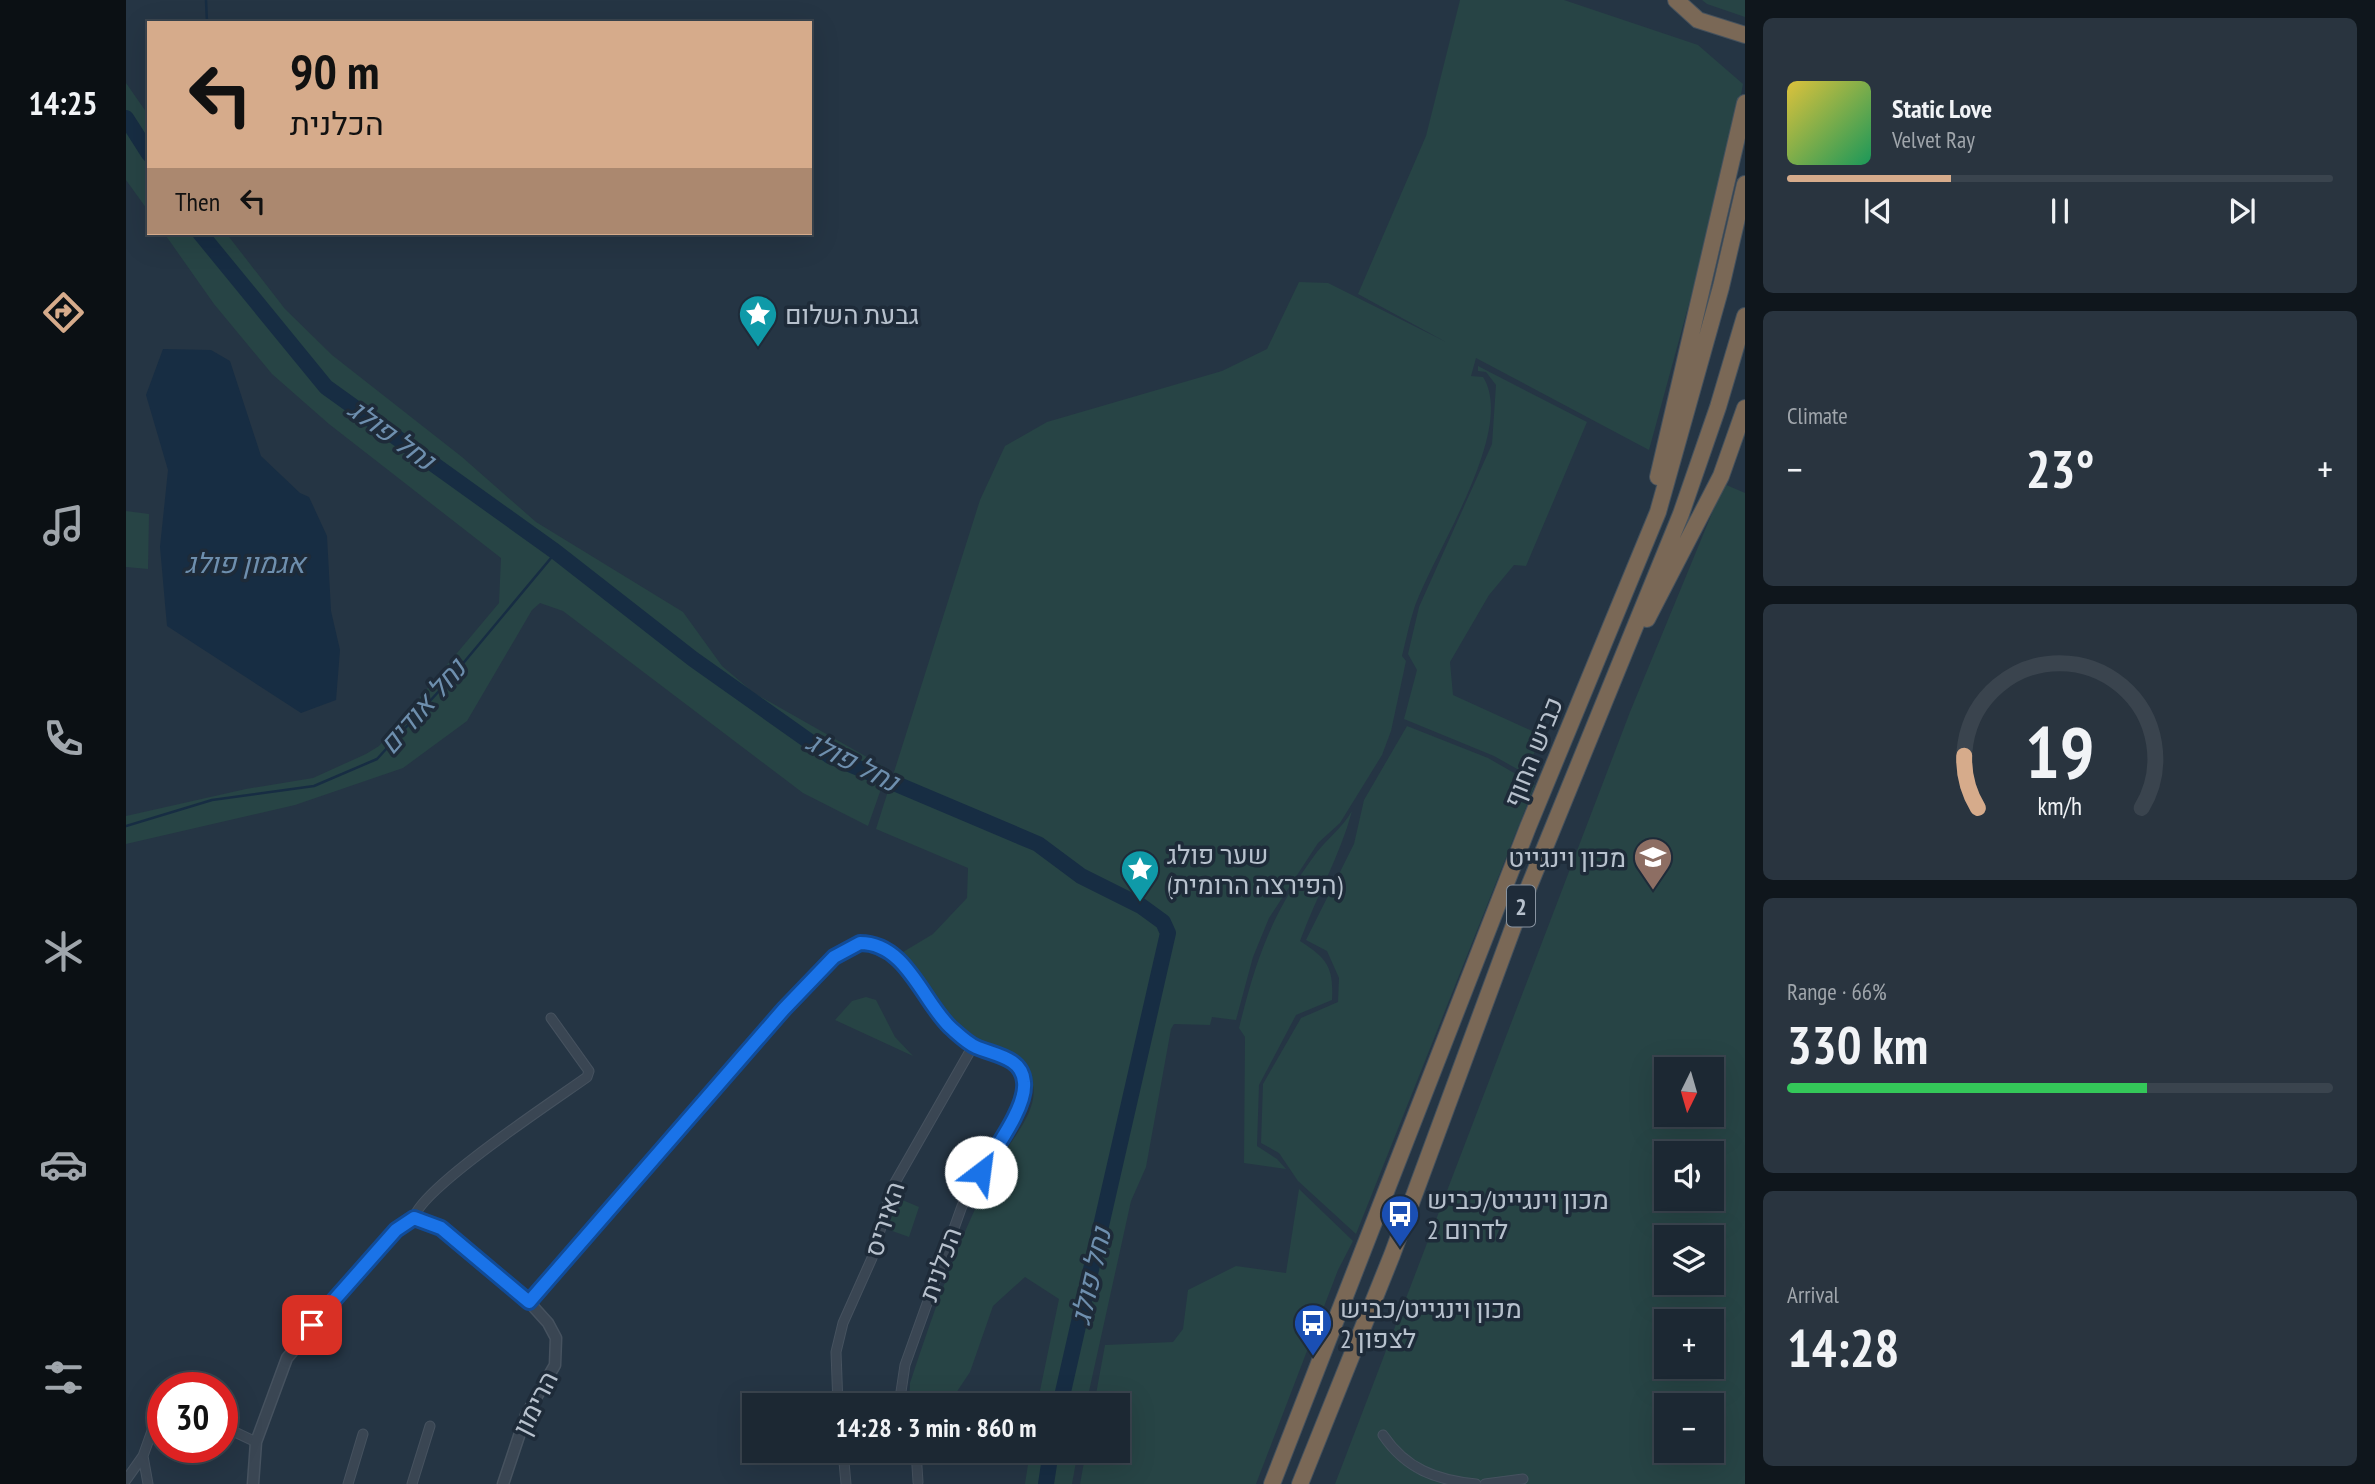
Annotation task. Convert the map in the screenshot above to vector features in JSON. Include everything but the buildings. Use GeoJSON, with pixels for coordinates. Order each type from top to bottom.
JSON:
{"type":"FeatureCollection","features":[{"type":"Feature","properties":{"kind":"highway"},"geometry":{"type":"LineString","coordinates":[[1676,0],[1698,20],[1740,33]]}},
{"type":"Feature","properties":{"kind":"highway"},"geometry":{"type":"LineString","coordinates":[[1615,617],[1655,487],[1745,103]]}},
{"type":"Feature","properties":{"kind":"highway","name":"כביש החוף"},"geometry":{"type":"LineString","coordinates":[[1272,1484],[1444,1041],[1658,512],[1721,287],[1745,184]]}},
{"type":"Feature","properties":{"kind":"highway","name":"כביש החוף"},"geometry":{"type":"LineString","coordinates":[[1300,1484],[1392,1255],[1521,906],[1624,660],[1681,514],[1718,407],[1745,316]]}},
{"type":"Feature","properties":{"kind":"highway"},"geometry":{"type":"LineString","coordinates":[[1624,660],[1711,498],[1745,408]]}},
{"type":"Feature","properties":{"kind":"street","name":"הכלנית"},"geometry":{"type":"LineString","coordinates":[[529,1302],[825,965],[848,947],[866,943],[888,950],[908,970],[948,1025],[973,1046],[1005,1057],[1020,1067],[1024,1081],[1023,1097],[962,1206],[905,1365],[900,1393]]}},
{"type":"Feature","properties":{"kind":"street"},"geometry":{"type":"LineString","coordinates":[[253,1484],[256,1442],[281,1371],[294,1346],[396,1230],[414,1218],[421,1203],[587,1077],[589,1070],[551,1018]]}},
{"type":"Feature","properties":{"kind":"street","name":"האיריס"},"geometry":{"type":"LineString","coordinates":[[838,1393],[836,1352],[843,1323],[872,1258],[893,1186],[973,1046]]}},
{"type":"Feature","properties":{"kind":"street"},"geometry":{"type":"LineString","coordinates":[[414,1218],[441,1228],[529,1302]]}},
{"type":"Feature","properties":{"kind":"street","name":"הרימון"},"geometry":{"type":"LineString","coordinates":[[503,1484],[526,1415],[557,1358],[556,1338],[548,1323],[529,1302]]}},
{"type":"Feature","properties":{"kind":"street"},"geometry":{"type":"LineString","coordinates":[[412,1484],[430,1426]]}},
{"type":"Feature","properties":{"kind":"street"},"geometry":{"type":"LineString","coordinates":[[238,1434],[256,1442]]}},
{"type":"Feature","properties":{"kind":"street"},"geometry":{"type":"LineString","coordinates":[[348,1484],[363,1434]]}},
{"type":"Feature","properties":{"kind":"street"},"geometry":{"type":"LineString","coordinates":[[1383,1436],[1410,1466],[1439,1478],[1476,1484]]}},
{"type":"Feature","properties":{"kind":"street"},"geometry":{"type":"LineString","coordinates":[[126,1480],[143,1456],[147,1445]]}},
{"type":"Feature","properties":{"kind":"street"},"geometry":{"type":"LineString","coordinates":[[143,1456],[148,1484]]}},
{"type":"Feature","properties":{"kind":"street"},"geometry":{"type":"LineString","coordinates":[[844,1463],[846,1484]]}},
{"type":"Feature","properties":{"kind":"street"},"geometry":{"type":"LineString","coordinates":[[917,1463],[918,1482]]}},
{"type":"Feature","properties":{"kind":"street"},"geometry":{"type":"LineString","coordinates":[[1485,1484],[1523,1479]]}},
{"type":"Feature","properties":{"kind":"green space"},"geometry":{"type":"Polygon","coordinates":[[[1460,0],[1564,0],[1698,45],[1743,84],[1729,157],[1649,450],[1476,358],[1471,376],[1483,377],[1491,400],[1489,428],[1468,493],[1414,609],[1402,656],[1406,661],[1391,731],[1382,755],[1340,823],[1318,843],[1269,918],[1253,957],[1236,1020],[1212,1017],[1210,1025],[1174,1024],[1171,1029],[1146,1167],[1131,1201],[1089,1393],[1039,1393],[1059,1299],[1025,1277],[993,1306],[970,1372],[956,1393],[910,1393],[910,1383],[962,1238],[1002,1156],[1029,1113],[1034,1094],[1030,1077],[1024,1070],[974,1043],[953,1023],[903,952],[933,934],[967,898],[968,868],[876,829],[980,500],[1005,446],[1047,422],[1222,371],[1267,349],[1299,282],[1328,283],[1446,342],[1358,294],[1426,136],[1460,0]]]}},
{"type":"Feature","properties":{"kind":"green space"},"geometry":{"type":"Polygon","coordinates":[[[1702,0],[1745,0],[1745,17],[1707,4],[1702,0]]]}},
{"type":"Feature","properties":{"kind":"green space"},"geometry":{"type":"Polygon","coordinates":[[[126,83],[147,113],[147,209],[126,180],[126,83]]]}},
{"type":"Feature","properties":{"kind":"green space"},"geometry":{"type":"Polygon","coordinates":[[[165,235],[228,235],[285,309],[332,355],[462,457],[536,522],[683,612],[722,666],[754,693],[888,769],[868,826],[803,793],[563,611],[540,603],[532,610],[467,721],[403,768],[295,805],[126,844],[126,816],[246,789],[313,778],[379,746],[499,603],[501,558],[329,424],[272,374],[214,304],[165,235]]]}},
{"type":"Feature","properties":{"kind":"green space"},"geometry":{"type":"Polygon","coordinates":[[[1478,366],[1587,422],[1526,566],[1514,565],[1489,595],[1450,662],[1453,695],[1541,735],[1526,774],[1494,756],[1404,719],[1417,670],[1408,654],[1419,607],[1492,444],[1496,385],[1486,372],[1478,371],[1478,366]]]}},
{"type":"Feature","properties":{"kind":"green space","name":"מכון וינגייט"},"geometry":{"type":"Polygon","coordinates":[[[1724,484],[1745,493],[1745,1484],[1335,1484],[1630,712],[1724,484]]]}},
{"type":"Feature","properties":{"kind":"green space"},"geometry":{"type":"Polygon","coordinates":[[[126,511],[149,514],[148,569],[126,567],[126,511]]]}},
{"type":"Feature","properties":{"kind":"green space"},"geometry":{"type":"Polygon","coordinates":[[[1407,726],[1488,758],[1535,785],[1356,1234],[1298,1181],[1279,1153],[1261,1143],[1263,1084],[1301,1018],[1338,1002],[1339,978],[1327,951],[1306,940],[1354,844],[1364,800],[1407,726]]]}},
{"type":"Feature","properties":{"kind":"green space"},"geometry":{"type":"Polygon","coordinates":[[[1352,811],[1300,941],[1322,958],[1330,971],[1332,1000],[1296,1015],[1259,1085],[1257,1146],[1277,1159],[1286,1169],[1244,1163],[1245,1037],[1239,1028],[1252,978],[1277,915],[1288,895],[1317,852],[1352,811]]]}},
{"type":"Feature","properties":{"kind":"green space"},"geometry":{"type":"Polygon","coordinates":[[[866,997],[876,1000],[895,1037],[913,1056],[835,1020],[852,1001],[866,997]]]}},
{"type":"Feature","properties":{"kind":"green space"},"geometry":{"type":"Polygon","coordinates":[[[1299,1189],[1353,1241],[1338,1270],[1256,1484],[1080,1484],[1084,1463],[1130,1463],[1130,1393],[1096,1393],[1105,1345],[1173,1342],[1183,1329],[1188,1290],[1236,1266],[1286,1273],[1299,1189]]]}},
{"type":"Feature","properties":{"kind":"green space"},"geometry":{"type":"Polygon","coordinates":[[[893,1196],[919,1207],[909,1237],[884,1228],[893,1196]]]}},
{"type":"Feature","properties":{"kind":"green space"},"geometry":{"type":"Polygon","coordinates":[[[1028,1463],[1076,1463],[1072,1484],[1025,1484],[1028,1463]]]}},
{"type":"Feature","properties":{"kind":"water","name":"אגמון פולג"},"geometry":{"type":"Polygon","coordinates":[[[163,349],[211,350],[230,361],[261,456],[300,493],[309,497],[327,536],[331,611],[340,650],[336,700],[301,713],[167,626],[160,547],[168,470],[146,395],[163,349]]]}},
{"type":"Feature","properties":{"kind":"waterway"},"geometry":{"type":"LineString","coordinates":[[206,0],[207,21]]}},
{"type":"Feature","properties":{"kind":"waterway","name":"נחל פולג"},"geometry":{"type":"LineString","coordinates":[[126,118],[147,151]]}},
{"type":"Feature","properties":{"kind":"waterway","name":"נחל פולג"},"geometry":{"type":"LineString","coordinates":[[202,235],[326,387],[556,552],[693,659],[830,756],[1038,844],[1081,876],[1141,906],[1163,922],[1168,933],[1063,1393]]}},
{"type":"Feature","properties":{"kind":"waterway","name":"נחל פולג"},"geometry":{"type":"LineString","coordinates":[[206,235],[206,241]]}},
{"type":"Feature","properties":{"kind":"waterway","name":"נחל אודים"},"geometry":{"type":"LineString","coordinates":[[126,826],[212,800],[314,786],[377,759],[450,679],[556,552]]}},
{"type":"Feature","properties":{"kind":"waterway","name":"נחל פולג"},"geometry":{"type":"LineString","coordinates":[[1046,1484],[1049,1463]]}},
{"type":"Feature","properties":{"kind":"place","name":"גבעת השלום"},"geometry":{"type":"Point","coordinates":[758,348]}},
{"type":"Feature","properties":{"kind":"place","name":"מכון וינגייט"},"geometry":{"type":"Point","coordinates":[1653,891]}},
{"type":"Feature","properties":{"kind":"place","name":"שער פולג (הפירצה הרומית)"},"geometry":{"type":"Point","coordinates":[1140,903]}},
{"type":"Feature","properties":{"kind":"place","name":"מכון וינגייט/כביש 2 לדרום"},"geometry":{"type":"Point","coordinates":[1400,1248]}},
{"type":"Feature","properties":{"kind":"place","name":"מכון וינגייט/כביש 2 לצפון"},"geometry":{"type":"Point","coordinates":[1313,1357]}},
{"type":"Feature","properties":{"kind":"route"},"geometry":{"type":"LineString","coordinates":[[312,1325],[396,1230],[414,1218],[441,1228],[529,1302],[784,1009],[834,957],[848,947],[860,943],[877,944],[888,950],[908,970],[948,1025],[973,1046],[1005,1057],[1023,1072],[1023,1097],[981,1172]]}}]}
